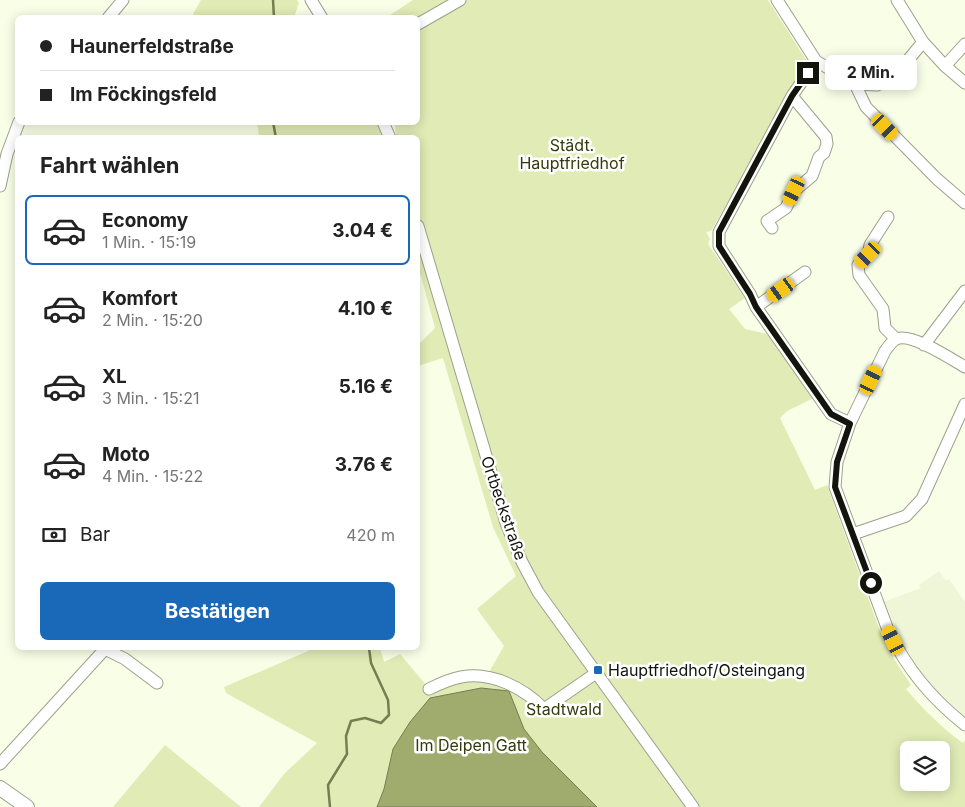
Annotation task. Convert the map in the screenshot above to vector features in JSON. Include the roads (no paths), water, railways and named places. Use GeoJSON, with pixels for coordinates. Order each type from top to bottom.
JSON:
{"type":"FeatureCollection","features":[{"type":"Feature","properties":{"kind":"main road"},"geometry":{"type":"LineString","coordinates":[[0,788],[27,807]]}},
{"type":"Feature","properties":{"kind":"street"},"geometry":{"type":"LineString","coordinates":[[110,15],[123,0]]}},
{"type":"Feature","properties":{"kind":"street"},"geometry":{"type":"LineString","coordinates":[[311,0],[320,15]]}},
{"type":"Feature","properties":{"kind":"street"},"geometry":{"type":"LineString","coordinates":[[420,23],[460,0]]}},
{"type":"Feature","properties":{"kind":"street"},"geometry":{"type":"LineString","coordinates":[[777,0],[816,61],[855,84],[877,84],[894,77],[923,42]]}},
{"type":"Feature","properties":{"kind":"street"},"geometry":{"type":"LineString","coordinates":[[899,1],[923,42],[945,66],[965,83]]}},
{"type":"Feature","properties":{"kind":"street"},"geometry":{"type":"LineString","coordinates":[[945,66],[965,44]]}},
{"type":"Feature","properties":{"kind":"street"},"geometry":{"type":"LineString","coordinates":[[816,61],[792,96],[719,232],[719,246],[750,294],[756,307],[831,414],[850,424]]}},
{"type":"Feature","properties":{"kind":"street"},"geometry":{"type":"LineString","coordinates":[[855,84],[866,107],[937,179],[965,203]]}},
{"type":"Feature","properties":{"kind":"street"},"geometry":{"type":"LineString","coordinates":[[772,228],[767,221],[786,208],[794,191],[812,176],[819,157],[824,153],[827,144],[826,137],[792,96]]}},
{"type":"Feature","properties":{"kind":"street"},"geometry":{"type":"LineString","coordinates":[[0,186],[3,153],[17,125]]}},
{"type":"Feature","properties":{"kind":"street"},"geometry":{"type":"LineString","coordinates":[[888,216],[870,245],[868,255],[858,266],[858,275],[883,309],[885,328],[896,339]]}},
{"type":"Feature","properties":{"kind":"street","name":"Ortbeckstraße"},"geometry":{"type":"LineString","coordinates":[[420,233],[506,523],[522,562],[538,592],[693,807]]}},
{"type":"Feature","properties":{"kind":"street"},"geometry":{"type":"LineString","coordinates":[[756,307],[805,272]]}},
{"type":"Feature","properties":{"kind":"street"},"geometry":{"type":"LineString","coordinates":[[924,345],[963,298]]}},
{"type":"Feature","properties":{"kind":"street"},"geometry":{"type":"LineString","coordinates":[[965,367],[908,338],[896,339],[885,351],[850,424],[837,462],[835,487],[888,630],[898,651],[941,706],[965,725]]}},
{"type":"Feature","properties":{"kind":"street"},"geometry":{"type":"LineString","coordinates":[[853,534],[906,516],[922,499],[965,404]]}},
{"type":"Feature","properties":{"kind":"street"},"geometry":{"type":"LineString","coordinates":[[0,764],[103,650]]}},
{"type":"Feature","properties":{"kind":"street"},"geometry":{"type":"LineString","coordinates":[[106,650],[125,659],[157,683]]}},
{"type":"Feature","properties":{"kind":"street"},"geometry":{"type":"LineString","coordinates":[[429,689],[463,676],[479,676],[516,687],[533,698],[544,709],[596,673]]}},
{"type":"Feature","properties":{"kind":"waterway"},"geometry":{"type":"LineString","coordinates":[[273,0],[274,15]]}},
{"type":"Feature","properties":{"kind":"waterway"},"geometry":{"type":"LineString","coordinates":[[274,125],[275,135]]}},
{"type":"Feature","properties":{"kind":"waterway"},"geometry":{"type":"LineString","coordinates":[[330,807],[328,785],[347,754],[346,736],[351,721],[365,718],[381,723],[389,715],[388,700],[371,663],[369,650]]}},
{"type":"Feature","properties":{"kind":"place","name":"Hauptfriedhof/Osteingang"},"geometry":{"type":"Point","coordinates":[598,670]}},
{"type":"Feature","properties":{"kind":"park label","name":"Städt. Hauptfriedhof"},"geometry":{"type":"Point","coordinates":[572,154]}},
{"type":"Feature","properties":{"kind":"park label","name":"Stadtwald"},"geometry":{"type":"Point","coordinates":[564,709]}},
{"type":"Feature","properties":{"kind":"park label","name":"Im Deipen Gatt"},"geometry":{"type":"Point","coordinates":[471,745]}}]}
